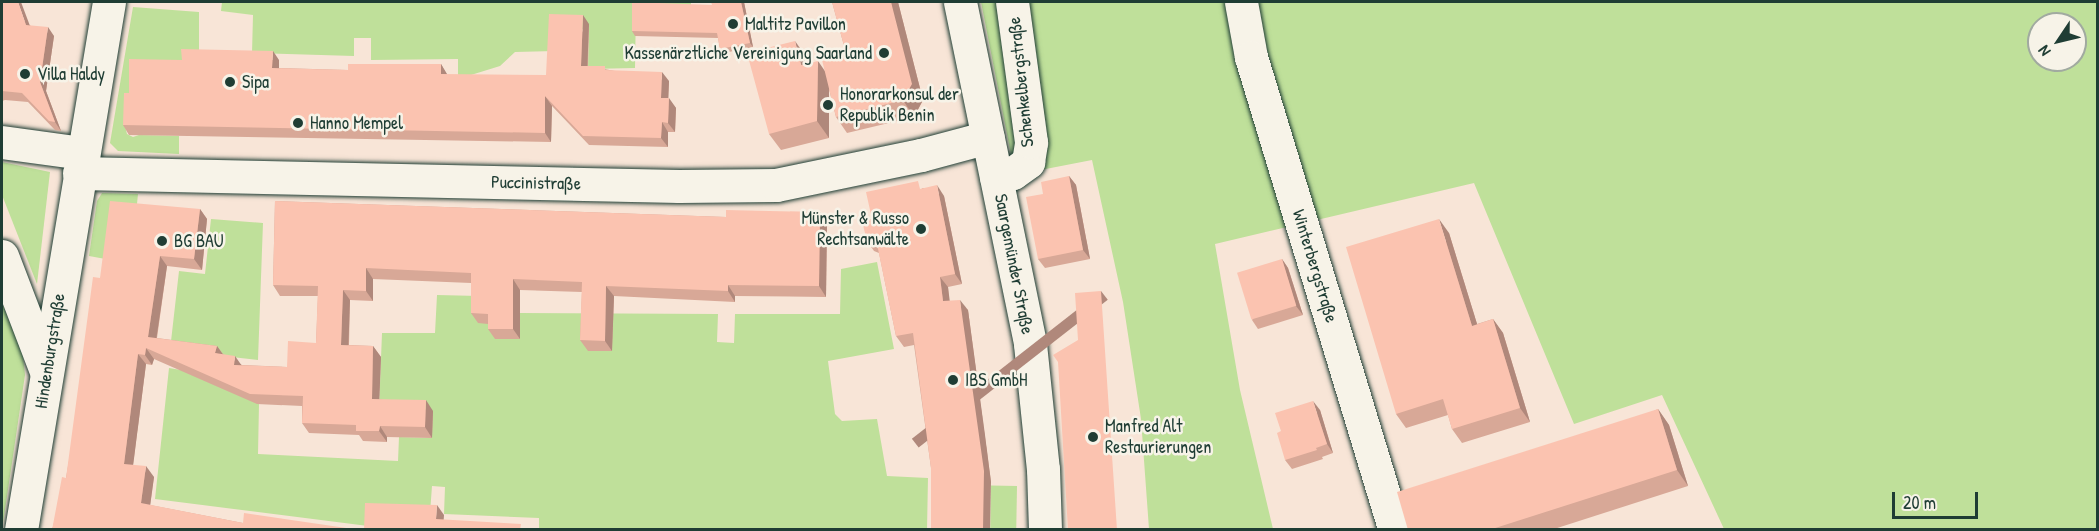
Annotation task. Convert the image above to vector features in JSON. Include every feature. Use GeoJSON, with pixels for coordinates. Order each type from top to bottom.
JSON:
{"type":"FeatureCollection","features":[{"type":"Feature","properties":{"kind":"street","name":"Hindenburgstraße"},"geometry":{"type":"LineString","coordinates":[[21,530],[81,163],[110,2]]}},
{"type":"Feature","properties":{"kind":"street","name":"Saargemünder Straße"},"geometry":{"type":"LineString","coordinates":[[960,2],[1031,355],[1043,469],[1045,530]]}},
{"type":"Feature","properties":{"kind":"street","name":"Schenkelbergstraße"},"geometry":{"type":"LineString","coordinates":[[996,177],[1013,173],[1028,162],[1031,142],[1012,2]]}},
{"type":"Feature","properties":{"kind":"street","name":"Winterbergstraße"},"geometry":{"type":"LineString","coordinates":[[1241,2],[1251,57],[1395,530]]}},
{"type":"Feature","properties":{"kind":"street","name":"Puccinistraße"},"geometry":{"type":"LineString","coordinates":[[2,142],[81,163],[679,186],[776,185],[921,155],[988,138]]}},
{"type":"Feature","properties":{"kind":"street"},"geometry":{"type":"LineString","coordinates":[[2,256],[46,373]]}},
{"type":"Feature","properties":{"kind":"green space"},"geometry":{"type":"Polygon","coordinates":[[[222,2],[691,2],[691,9],[636,7],[635,68],[588,69],[589,24],[555,51],[515,52],[500,66],[458,79],[458,59],[371,60],[371,38],[354,38],[354,56],[252,53],[253,15],[221,11],[222,2]]]}},
{"type":"Feature","properties":{"kind":"green space"},"geometry":{"type":"Polygon","coordinates":[[[981,2],[2097,2],[2097,529],[1724,529],[1662,395],[1574,424],[1474,183],[1215,244],[1240,390],[1273,529],[1149,529],[1141,419],[1123,302],[1092,160],[1015,175],[981,2]]]}},
{"type":"Feature","properties":{"kind":"green space"},"geometry":{"type":"Polygon","coordinates":[[[133,7],[199,12],[199,58],[125,126],[127,134],[133,137],[139,135],[179,136],[179,154],[118,151],[110,143],[133,7]]]}},
{"type":"Feature","properties":{"kind":"green space"},"geometry":{"type":"Polygon","coordinates":[[[2,162],[50,172],[37,284],[2,195],[2,162]]]}},
{"type":"Feature","properties":{"kind":"green space"},"geometry":{"type":"Polygon","coordinates":[[[102,193],[138,194],[136,213],[111,260],[89,256],[97,201],[102,193]]]}},
{"type":"Feature","properties":{"kind":"green space"},"geometry":{"type":"Polygon","coordinates":[[[211,219],[263,223],[258,360],[170,350],[179,271],[205,274],[211,219]]]}},
{"type":"Feature","properties":{"kind":"green space"},"geometry":{"type":"Polygon","coordinates":[[[877,262],[894,349],[828,361],[835,414],[842,421],[877,419],[887,476],[928,478],[927,530],[539,529],[539,518],[444,514],[445,487],[432,486],[430,513],[368,526],[155,499],[169,368],[181,370],[259,404],[258,454],[398,461],[399,437],[432,438],[379,409],[382,333],[435,333],[437,295],[479,296],[495,324],[495,339],[520,313],[718,314],[717,342],[734,343],[735,314],[840,314],[841,269],[877,262]]]}},
{"type":"Feature","properties":{"kind":"green space"},"geometry":{"type":"Polygon","coordinates":[[[2,302],[23,356],[25,375],[2,530],[2,302]]]}},
{"type":"Feature","properties":{"kind":"green space"},"geometry":{"type":"Polygon","coordinates":[[[991,486],[1017,486],[1016,529],[990,529],[991,486]]]}},
{"type":"Feature","properties":{"kind":"building","name":"Villa Haldy"},"geometry":{"type":"Polygon","coordinates":[[[2,2],[18,2],[26,25],[48,27],[40,82],[55,122],[49,121],[22,93],[2,91],[2,2]]]}},
{"type":"Feature","properties":{"kind":"building"},"geometry":{"type":"Polygon","coordinates":[[[632,2],[712,5],[711,2],[741,2],[750,43],[720,49],[717,33],[632,31],[632,2]]]}},
{"type":"Feature","properties":{"kind":"building"},"geometry":{"type":"Polygon","coordinates":[[[832,2],[891,2],[912,84],[903,100],[836,117],[822,60],[846,53],[832,2]]]}},
{"type":"Feature","properties":{"kind":"building"},"geometry":{"type":"Polygon","coordinates":[[[549,14],[583,15],[581,66],[605,66],[605,70],[662,72],[661,98],[669,98],[668,123],[662,122],[661,138],[583,136],[545,96],[545,133],[123,125],[124,93],[129,93],[129,59],[182,60],[181,49],[273,51],[272,68],[348,70],[348,64],[441,64],[441,74],[546,75],[549,14]]]}},
{"type":"Feature","properties":{"kind":"building"},"geometry":{"type":"Polygon","coordinates":[[[795,41],[801,65],[818,61],[817,121],[769,134],[747,53],[795,41]]]}},
{"type":"Feature","properties":{"kind":"building"},"geometry":{"type":"Polygon","coordinates":[[[1069,176],[1083,250],[1038,259],[1026,197],[1043,194],[1041,182],[1069,176]]]}},
{"type":"Feature","properties":{"kind":"building"},"geometry":{"type":"Polygon","coordinates":[[[918,181],[920,189],[937,185],[955,274],[940,277],[943,301],[960,300],[984,471],[983,530],[931,530],[931,468],[913,333],[896,336],[877,244],[867,241],[862,221],[872,219],[866,192],[918,181]]]}},
{"type":"Feature","properties":{"kind":"building"},"geometry":{"type":"Polygon","coordinates":[[[110,201],[200,209],[194,259],[160,256],[148,337],[217,346],[215,353],[235,356],[234,365],[287,367],[288,341],[316,343],[318,286],[273,285],[275,201],[726,217],[726,210],[820,212],[819,286],[728,285],[728,291],[606,286],[605,341],[580,340],[582,282],[513,279],[513,329],[488,329],[488,314],[471,313],[471,273],[366,268],[366,291],[343,290],[341,345],[373,346],[372,399],[426,400],[425,427],[380,426],[379,431],[356,431],[356,425],[302,423],[303,396],[250,394],[146,348],[145,355],[138,354],[124,464],[146,466],[141,503],[243,523],[244,513],[360,530],[52,530],[62,477],[66,478],[93,277],[100,278],[110,201]]]}},
{"type":"Feature","properties":{"kind":"building"},"geometry":{"type":"Polygon","coordinates":[[[1439,219],[1472,326],[1493,319],[1520,408],[1452,429],[1443,399],[1396,414],[1346,247],[1439,219]]]}},
{"type":"Feature","properties":{"kind":"building"},"geometry":{"type":"Polygon","coordinates":[[[1282,259],[1296,306],[1251,320],[1237,273],[1282,259]]]}},
{"type":"Feature","properties":{"kind":"building"},"geometry":{"type":"Polygon","coordinates":[[[1101,291],[1117,530],[1068,530],[1058,362],[1053,355],[1078,340],[1075,293],[1101,291]]]}},
{"type":"Feature","properties":{"kind":"building"},"geometry":{"type":"Polygon","coordinates":[[[1313,401],[1327,444],[1316,448],[1317,450],[1285,460],[1277,433],[1281,431],[1275,413],[1313,401]]]}},
{"type":"Feature","properties":{"kind":"building"},"geometry":{"type":"Polygon","coordinates":[[[1658,409],[1677,470],[1489,530],[1408,530],[1397,492],[1658,409]]]}},
{"type":"Feature","properties":{"kind":"building"},"geometry":{"type":"Polygon","coordinates":[[[365,503],[437,505],[436,519],[521,524],[520,530],[364,530],[365,503]]]}},
{"type":"Feature","properties":{"kind":"place","name":"Maltitz Pavillon"},"geometry":{"type":"Point","coordinates":[733,24]}},
{"type":"Feature","properties":{"kind":"place","name":"Kassenärztliche Vereinigung Saarland"},"geometry":{"type":"Point","coordinates":[884,53]}},
{"type":"Feature","properties":{"kind":"place","name":"Villa Haldy"},"geometry":{"type":"Point","coordinates":[25,74]}},
{"type":"Feature","properties":{"kind":"place","name":"Sipa"},"geometry":{"type":"Point","coordinates":[230,82]}},
{"type":"Feature","properties":{"kind":"place","name":"Honorarkonsul der Republik Benin"},"geometry":{"type":"Point","coordinates":[828,105]}},
{"type":"Feature","properties":{"kind":"place","name":"Hanno Mempel"},"geometry":{"type":"Point","coordinates":[298,123]}},
{"type":"Feature","properties":{"kind":"place","name":"Münster & Russo Rechtsanwälte"},"geometry":{"type":"Point","coordinates":[921,229]}},
{"type":"Feature","properties":{"kind":"place","name":"BG BAU"},"geometry":{"type":"Point","coordinates":[162,241]}},
{"type":"Feature","properties":{"kind":"place","name":"IBS GmbH"},"geometry":{"type":"Point","coordinates":[953,380]}},
{"type":"Feature","properties":{"kind":"place","name":"Manfred Alt Restaurierungen"},"geometry":{"type":"Point","coordinates":[1093,437]}}]}
